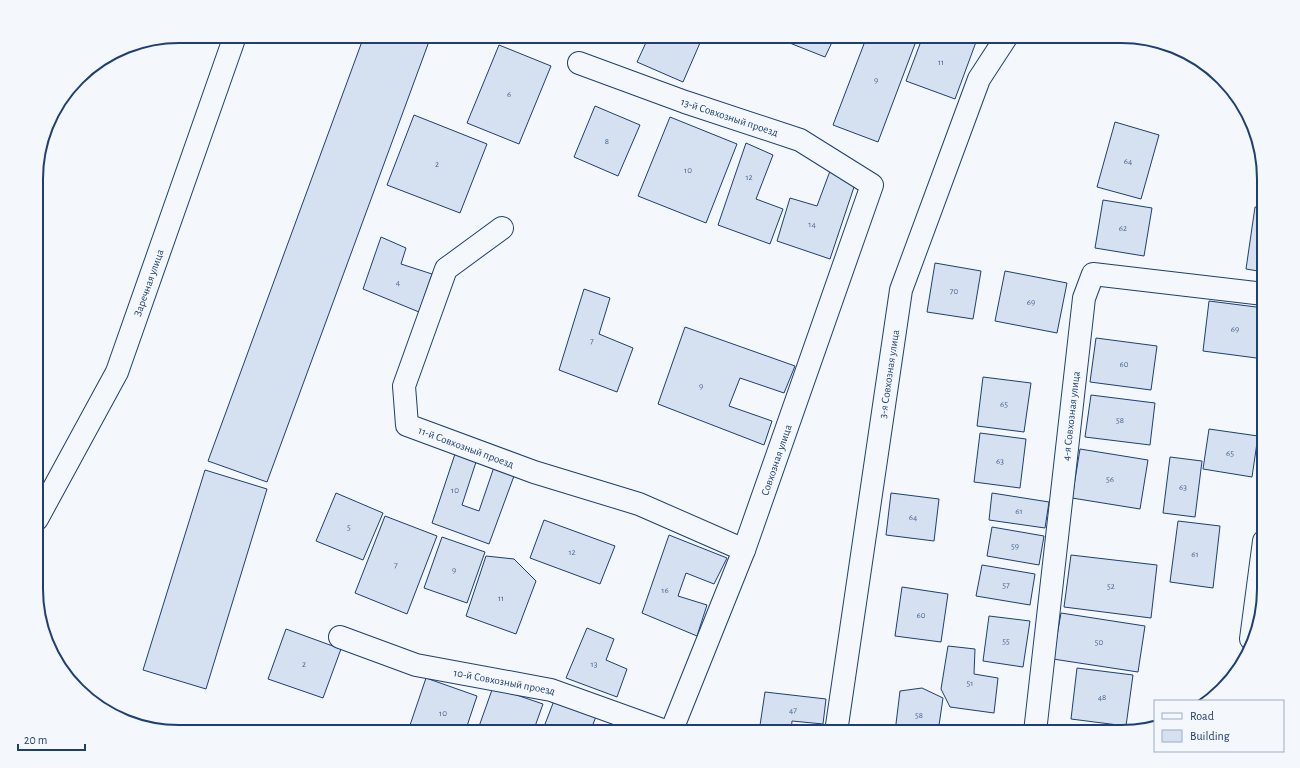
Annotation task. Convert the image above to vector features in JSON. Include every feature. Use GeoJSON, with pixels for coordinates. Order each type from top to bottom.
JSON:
{"type":"FeatureCollection","features":[{"type":"Feature","properties":{"kind":"street","name":"Заречная улица"},"geometry":{"type":"LineString","coordinates":[[43,508],[117,372],[233,43]]}},
{"type":"Feature","properties":{"kind":"street","name":"3-я Совхозная улица"},"geometry":{"type":"LineString","coordinates":[[837,725],[901,290],[979,79],[1002,43]]}},
{"type":"Feature","properties":{"kind":"street","name":"13-й Совхозный проезд"},"geometry":{"type":"LineString","coordinates":[[579,63],[685,102],[800,140],[872,185]]}},
{"type":"Feature","properties":{"kind":"street","name":"Совхозная улица"},"geometry":{"type":"LineString","coordinates":[[673,725],[744,550],[872,185]]}},
{"type":"Feature","properties":{"kind":"street","name":"11-й Совхозный проезд"},"geometry":{"type":"LineString","coordinates":[[502,228],[446,269],[404,386],[407,425],[534,472],[639,504],[744,550]]}},
{"type":"Feature","properties":{"kind":"street","name":"4-я Совхозная улица"},"geometry":{"type":"LineString","coordinates":[[1036,725],[1084,298],[1092,274],[1257,293]]}},
{"type":"Feature","properties":{"kind":"street"},"geometry":{"type":"LineString","coordinates":[[1255,611],[1257,594]]}},
{"type":"Feature","properties":{"kind":"street","name":"10-й Совхозный проезд"},"geometry":{"type":"LineString","coordinates":[[340,637],[416,665],[551,690],[650,725]]}},
{"type":"Feature","properties":{"kind":"building"},"geometry":{"type":"Polygon","coordinates":[[[361,43],[428,43],[267,482],[208,461],[361,43]]]}},
{"type":"Feature","properties":{"kind":"building"},"geometry":{"type":"Polygon","coordinates":[[[646,43],[700,43],[683,82],[637,62],[646,43]]]}},
{"type":"Feature","properties":{"kind":"building"},"geometry":{"type":"Polygon","coordinates":[[[790,43],[832,43],[825,57],[790,43]]]}},
{"type":"Feature","properties":{"kind":"building"},"geometry":{"type":"Polygon","coordinates":[[[864,43],[915,43],[878,142],[833,125],[864,43]]]}},
{"type":"Feature","properties":{"kind":"building"},"geometry":{"type":"Polygon","coordinates":[[[920,43],[976,43],[955,99],[906,81],[920,43]]]}},
{"type":"Feature","properties":{"kind":"building"},"geometry":{"type":"Polygon","coordinates":[[[499,45],[551,66],[519,144],[467,123],[499,45]]]}},
{"type":"Feature","properties":{"kind":"building"},"geometry":{"type":"Polygon","coordinates":[[[595,106],[640,125],[618,176],[574,157],[595,106]]]}},
{"type":"Feature","properties":{"kind":"building"},"geometry":{"type":"Polygon","coordinates":[[[414,115],[487,144],[460,213],[387,185],[414,115]]]}},
{"type":"Feature","properties":{"kind":"building"},"geometry":{"type":"Polygon","coordinates":[[[670,117],[737,144],[706,223],[638,196],[670,117]]]}},
{"type":"Feature","properties":{"kind":"building"},"geometry":{"type":"Polygon","coordinates":[[[1115,122],[1159,135],[1141,199],[1097,187],[1115,122]]]}},
{"type":"Feature","properties":{"kind":"building"},"geometry":{"type":"Polygon","coordinates":[[[746,143],[773,155],[756,199],[783,209],[770,244],[718,225],[746,143]]]}},
{"type":"Feature","properties":{"kind":"building"},"geometry":{"type":"Polygon","coordinates":[[[830,171],[856,181],[830,259],[777,241],[790,198],[817,206],[830,171]]]}},
{"type":"Feature","properties":{"kind":"building"},"geometry":{"type":"Polygon","coordinates":[[[1103,200],[1152,208],[1144,256],[1095,248],[1103,200]]]}},
{"type":"Feature","properties":{"kind":"building"},"geometry":{"type":"Polygon","coordinates":[[[1255,207],[1257,207],[1257,271],[1246,269],[1255,207]]]}},
{"type":"Feature","properties":{"kind":"building"},"geometry":{"type":"Polygon","coordinates":[[[381,237],[406,248],[401,264],[432,274],[419,312],[363,289],[381,237]]]}},
{"type":"Feature","properties":{"kind":"building"},"geometry":{"type":"Polygon","coordinates":[[[935,263],[981,271],[973,319],[927,312],[935,263]]]}},
{"type":"Feature","properties":{"kind":"building"},"geometry":{"type":"Polygon","coordinates":[[[1005,271],[1067,283],[1057,333],[995,321],[1005,271]]]}},
{"type":"Feature","properties":{"kind":"building"},"geometry":{"type":"Polygon","coordinates":[[[584,289],[610,298],[599,334],[633,348],[617,392],[559,370],[584,289]]]}},
{"type":"Feature","properties":{"kind":"building"},"geometry":{"type":"Polygon","coordinates":[[[1209,301],[1257,307],[1257,358],[1203,351],[1209,301]]]}},
{"type":"Feature","properties":{"kind":"building"},"geometry":{"type":"Polygon","coordinates":[[[685,327],[795,366],[784,393],[740,378],[729,406],[772,421],[764,445],[658,404],[685,327]]]}},
{"type":"Feature","properties":{"kind":"building"},"geometry":{"type":"Polygon","coordinates":[[[1096,338],[1157,346],[1151,390],[1090,382],[1096,338]]]}},
{"type":"Feature","properties":{"kind":"building"},"geometry":{"type":"Polygon","coordinates":[[[983,377],[1031,383],[1024,432],[977,426],[983,377]]]}},
{"type":"Feature","properties":{"kind":"building"},"geometry":{"type":"Polygon","coordinates":[[[1091,395],[1155,403],[1150,445],[1085,437],[1091,395]]]}},
{"type":"Feature","properties":{"kind":"building"},"geometry":{"type":"Polygon","coordinates":[[[1209,429],[1257,436],[1252,477],[1203,469],[1209,429]]]}},
{"type":"Feature","properties":{"kind":"building"},"geometry":{"type":"Polygon","coordinates":[[[980,433],[1026,439],[1020,488],[974,482],[980,433]]]}},
{"type":"Feature","properties":{"kind":"building"},"geometry":{"type":"Polygon","coordinates":[[[1080,449],[1148,460],[1140,509],[1072,498],[1080,449]]]}},
{"type":"Feature","properties":{"kind":"building"},"geometry":{"type":"Polygon","coordinates":[[[455,454],[476,462],[462,505],[479,511],[494,467],[514,476],[489,544],[432,523],[455,454]]]}},
{"type":"Feature","properties":{"kind":"building"},"geometry":{"type":"Polygon","coordinates":[[[1170,457],[1202,461],[1195,517],[1163,513],[1170,457]]]}},
{"type":"Feature","properties":{"kind":"building"},"geometry":{"type":"Polygon","coordinates":[[[205,470],[267,489],[206,689],[143,670],[205,470]]]}},
{"type":"Feature","properties":{"kind":"building"},"geometry":{"type":"Polygon","coordinates":[[[336,493],[383,513],[363,560],[316,541],[336,493]]]}},
{"type":"Feature","properties":{"kind":"building"},"geometry":{"type":"Polygon","coordinates":[[[891,493],[939,499],[934,541],[886,535],[891,493]]]}},
{"type":"Feature","properties":{"kind":"building"},"geometry":{"type":"Polygon","coordinates":[[[992,493],[1049,502],[1045,528],[989,520],[992,493]]]}},
{"type":"Feature","properties":{"kind":"building"},"geometry":{"type":"Polygon","coordinates":[[[385,516],[437,536],[407,614],[355,593],[385,516]]]}},
{"type":"Feature","properties":{"kind":"building"},"geometry":{"type":"Polygon","coordinates":[[[544,520],[615,546],[600,584],[530,558],[544,520]]]}},
{"type":"Feature","properties":{"kind":"building"},"geometry":{"type":"Polygon","coordinates":[[[1178,521],[1220,526],[1213,588],[1170,582],[1178,521]]]}},
{"type":"Feature","properties":{"kind":"building"},"geometry":{"type":"Polygon","coordinates":[[[992,527],[1044,536],[1039,565],[987,556],[992,527]]]}},
{"type":"Feature","properties":{"kind":"building"},"geometry":{"type":"Polygon","coordinates":[[[669,535],[727,558],[714,584],[686,573],[678,596],[707,605],[697,636],[642,613],[669,535]]]}},
{"type":"Feature","properties":{"kind":"building"},"geometry":{"type":"Polygon","coordinates":[[[442,537],[485,552],[467,603],[424,588],[442,537]]]}},
{"type":"Feature","properties":{"kind":"building"},"geometry":{"type":"Polygon","coordinates":[[[1071,555],[1157,565],[1151,618],[1064,607],[1071,555]]]}},
{"type":"Feature","properties":{"kind":"building"},"geometry":{"type":"Polygon","coordinates":[[[486,556],[514,559],[536,581],[516,634],[466,616],[486,556]]]}},
{"type":"Feature","properties":{"kind":"building"},"geometry":{"type":"Polygon","coordinates":[[[982,565],[1035,574],[1030,605],[976,596],[982,565]]]}},
{"type":"Feature","properties":{"kind":"building"},"geometry":{"type":"Polygon","coordinates":[[[902,587],[948,594],[941,642],[895,636],[902,587]]]}},
{"type":"Feature","properties":{"kind":"building"},"geometry":{"type":"Polygon","coordinates":[[[1061,613],[1145,626],[1138,672],[1053,659],[1061,613]]]}},
{"type":"Feature","properties":{"kind":"building"},"geometry":{"type":"Polygon","coordinates":[[[989,616],[1030,621],[1023,667],[983,661],[989,616]]]}},
{"type":"Feature","properties":{"kind":"building"},"geometry":{"type":"Polygon","coordinates":[[[587,628],[614,639],[606,660],[627,669],[617,697],[566,678],[587,628]]]}},
{"type":"Feature","properties":{"kind":"building"},"geometry":{"type":"Polygon","coordinates":[[[286,629],[341,649],[323,698],[268,679],[286,629]]]}},
{"type":"Feature","properties":{"kind":"building"},"geometry":{"type":"Polygon","coordinates":[[[948,646],[975,649],[974,674],[998,678],[994,713],[950,707],[941,689],[948,646]]]}},
{"type":"Feature","properties":{"kind":"building"},"geometry":{"type":"Polygon","coordinates":[[[1077,668],[1133,675],[1126,725],[1071,719],[1077,668]]]}},
{"type":"Feature","properties":{"kind":"building"},"geometry":{"type":"Polygon","coordinates":[[[426,678],[477,696],[467,725],[410,725],[426,678]]]}},
{"type":"Feature","properties":{"kind":"building"},"geometry":{"type":"Polygon","coordinates":[[[493,687],[543,704],[536,725],[479,725],[493,687]]]}},
{"type":"Feature","properties":{"kind":"building"},"geometry":{"type":"Polygon","coordinates":[[[922,688],[943,698],[939,725],[896,725],[900,691],[922,688]]]}},
{"type":"Feature","properties":{"kind":"building"},"geometry":{"type":"Polygon","coordinates":[[[765,692],[826,699],[823,724],[792,721],[792,725],[760,725],[765,692]]]}},
{"type":"Feature","properties":{"kind":"building"},"geometry":{"type":"Polygon","coordinates":[[[555,698],[597,714],[593,725],[545,725],[555,698]]]}}]}
